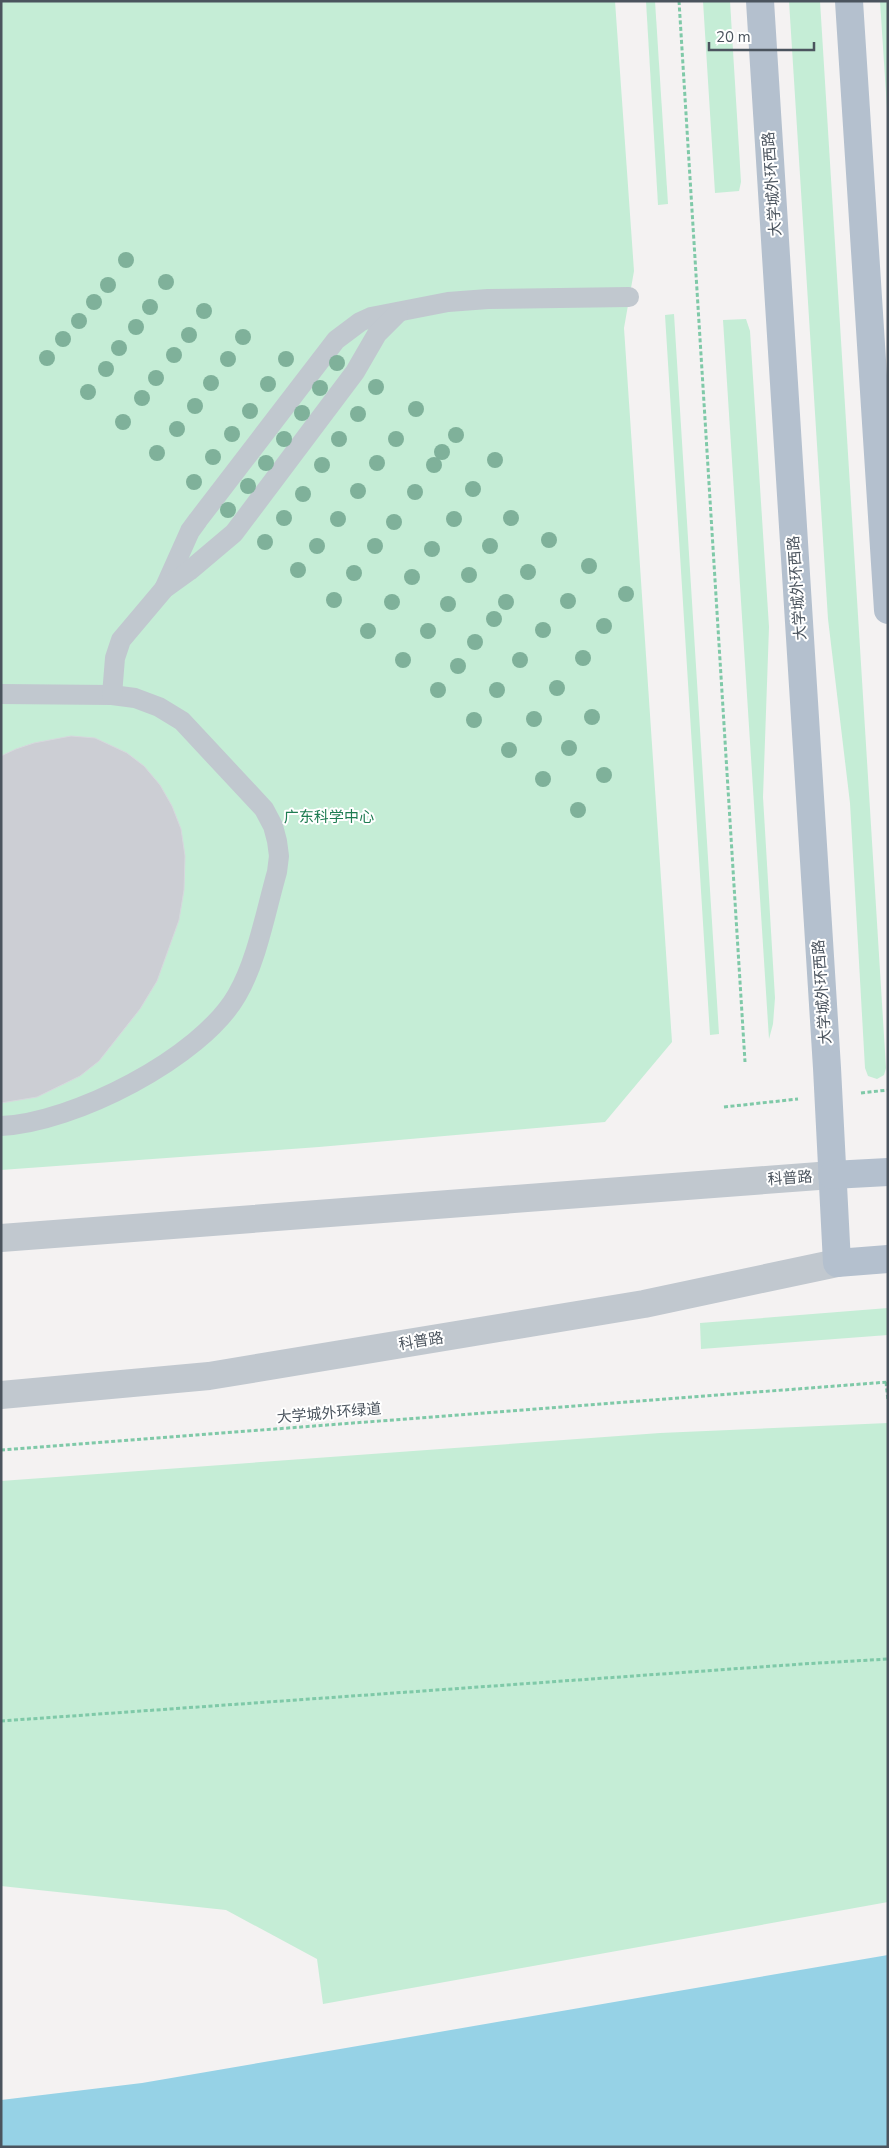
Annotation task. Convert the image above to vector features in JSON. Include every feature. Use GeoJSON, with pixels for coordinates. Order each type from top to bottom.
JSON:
{"type":"FeatureCollection","features":[{"type":"Feature","properties":{"kind":"main road","name":"大学城外环西路"},"geometry":{"type":"LineString","coordinates":[[760,1],[837,1263]]}},
{"type":"Feature","properties":{"kind":"main road"},"geometry":{"type":"LineString","coordinates":[[850,1],[888,610]]}},
{"type":"Feature","properties":{"kind":"main road"},"geometry":{"type":"LineString","coordinates":[[832,1175],[888,1172]]}},
{"type":"Feature","properties":{"kind":"main road"},"geometry":{"type":"LineString","coordinates":[[837,1263],[888,1259]]}},
{"type":"Feature","properties":{"kind":"street","name":"科普路"},"geometry":{"type":"LineString","coordinates":[[1,1238],[832,1175]]}},
{"type":"Feature","properties":{"kind":"street","name":"科普路"},"geometry":{"type":"LineString","coordinates":[[1,1395],[209,1376],[644,1304],[837,1263]]}},
{"type":"Feature","properties":{"kind":"lane"},"geometry":{"type":"LineString","coordinates":[[164,589],[190,531],[336,340],[360,322],[371,317],[398,313],[424,305],[488,299],[630,297]]}},
{"type":"Feature","properties":{"kind":"lane"},"geometry":{"type":"LineString","coordinates":[[112,695],[114,658],[121,640],[164,589],[189,571],[234,533],[355,372],[376,334],[398,313]]}},
{"type":"Feature","properties":{"kind":"lane"},"geometry":{"type":"LineString","coordinates":[[1,694],[112,695],[135,698],[159,707],[182,721],[199,737],[268,815],[274,826],[279,856],[277,872],[249,970],[241,987],[221,1016],[199,1038],[175,1057],[141,1078],[88,1104],[38,1121],[1,1126]]}},
{"type":"Feature","properties":{"kind":"path"},"geometry":{"type":"LineString","coordinates":[[679,1],[745,1062]]}},
{"type":"Feature","properties":{"kind":"path"},"geometry":{"type":"LineString","coordinates":[[887,1382],[888,1401]]}},
{"type":"Feature","properties":{"kind":"path","name":"大学城外环绿道"},"geometry":{"type":"LineString","coordinates":[[1,1450],[887,1382]]}},
{"type":"Feature","properties":{"kind":"path"},"geometry":{"type":"LineString","coordinates":[[1,1721],[888,1659]]}},
{"type":"Feature","properties":{"kind":"green space","name":"广东科学中心"},"geometry":{"type":"Polygon","coordinates":[[[1,1],[615,1],[634,271],[624,328],[672,1042],[605,1122],[319,1147],[1,1170],[1,1]]]}},
{"type":"Feature","properties":{"kind":"green space"},"geometry":{"type":"Polygon","coordinates":[[[646,1],[655,1],[668,204],[658,205],[646,1]]]}},
{"type":"Feature","properties":{"kind":"green space"},"geometry":{"type":"Polygon","coordinates":[[[703,1],[730,1],[741,182],[739,191],[715,193],[703,1]]]}},
{"type":"Feature","properties":{"kind":"green space"},"geometry":{"type":"Polygon","coordinates":[[[789,1],[820,1],[886,1068],[884,1075],[877,1079],[868,1076],[865,1068],[850,803],[828,619],[789,1]]]}},
{"type":"Feature","properties":{"kind":"green space"},"geometry":{"type":"Polygon","coordinates":[[[880,1],[888,1],[888,124],[880,1]]]}},
{"type":"Feature","properties":{"kind":"green space"},"geometry":{"type":"Polygon","coordinates":[[[674,314],[719,1034],[710,1035],[665,315],[674,314]]]}},
{"type":"Feature","properties":{"kind":"green space"},"geometry":{"type":"Polygon","coordinates":[[[746,319],[750,331],[769,627],[763,797],[775,998],[773,1024],[769,1039],[723,320],[746,319]]]}},
{"type":"Feature","properties":{"kind":"green space"},"geometry":{"type":"Polygon","coordinates":[[[888,1308],[888,1335],[701,1349],[700,1323],[888,1308]]]}},
{"type":"Feature","properties":{"kind":"green space"},"geometry":{"type":"Polygon","coordinates":[[[888,1423],[888,1902],[323,2004],[317,1959],[226,1910],[1,1886],[1,1481],[660,1433],[888,1423]]]}},
{"type":"Feature","properties":{"kind":"water"},"geometry":{"type":"Polygon","coordinates":[[[888,1955],[888,2147],[1,2147],[1,2100],[142,2083],[888,1955]]]}},
{"type":"Feature","properties":{"kind":"building"},"geometry":{"type":"Polygon","coordinates":[[[71,736],[95,738],[127,753],[144,766],[160,785],[172,806],[181,829],[185,856],[184,890],[179,920],[157,981],[140,1009],[99,1061],[80,1076],[37,1097],[1,1103],[1,756],[34,743],[71,736]]]}}]}
